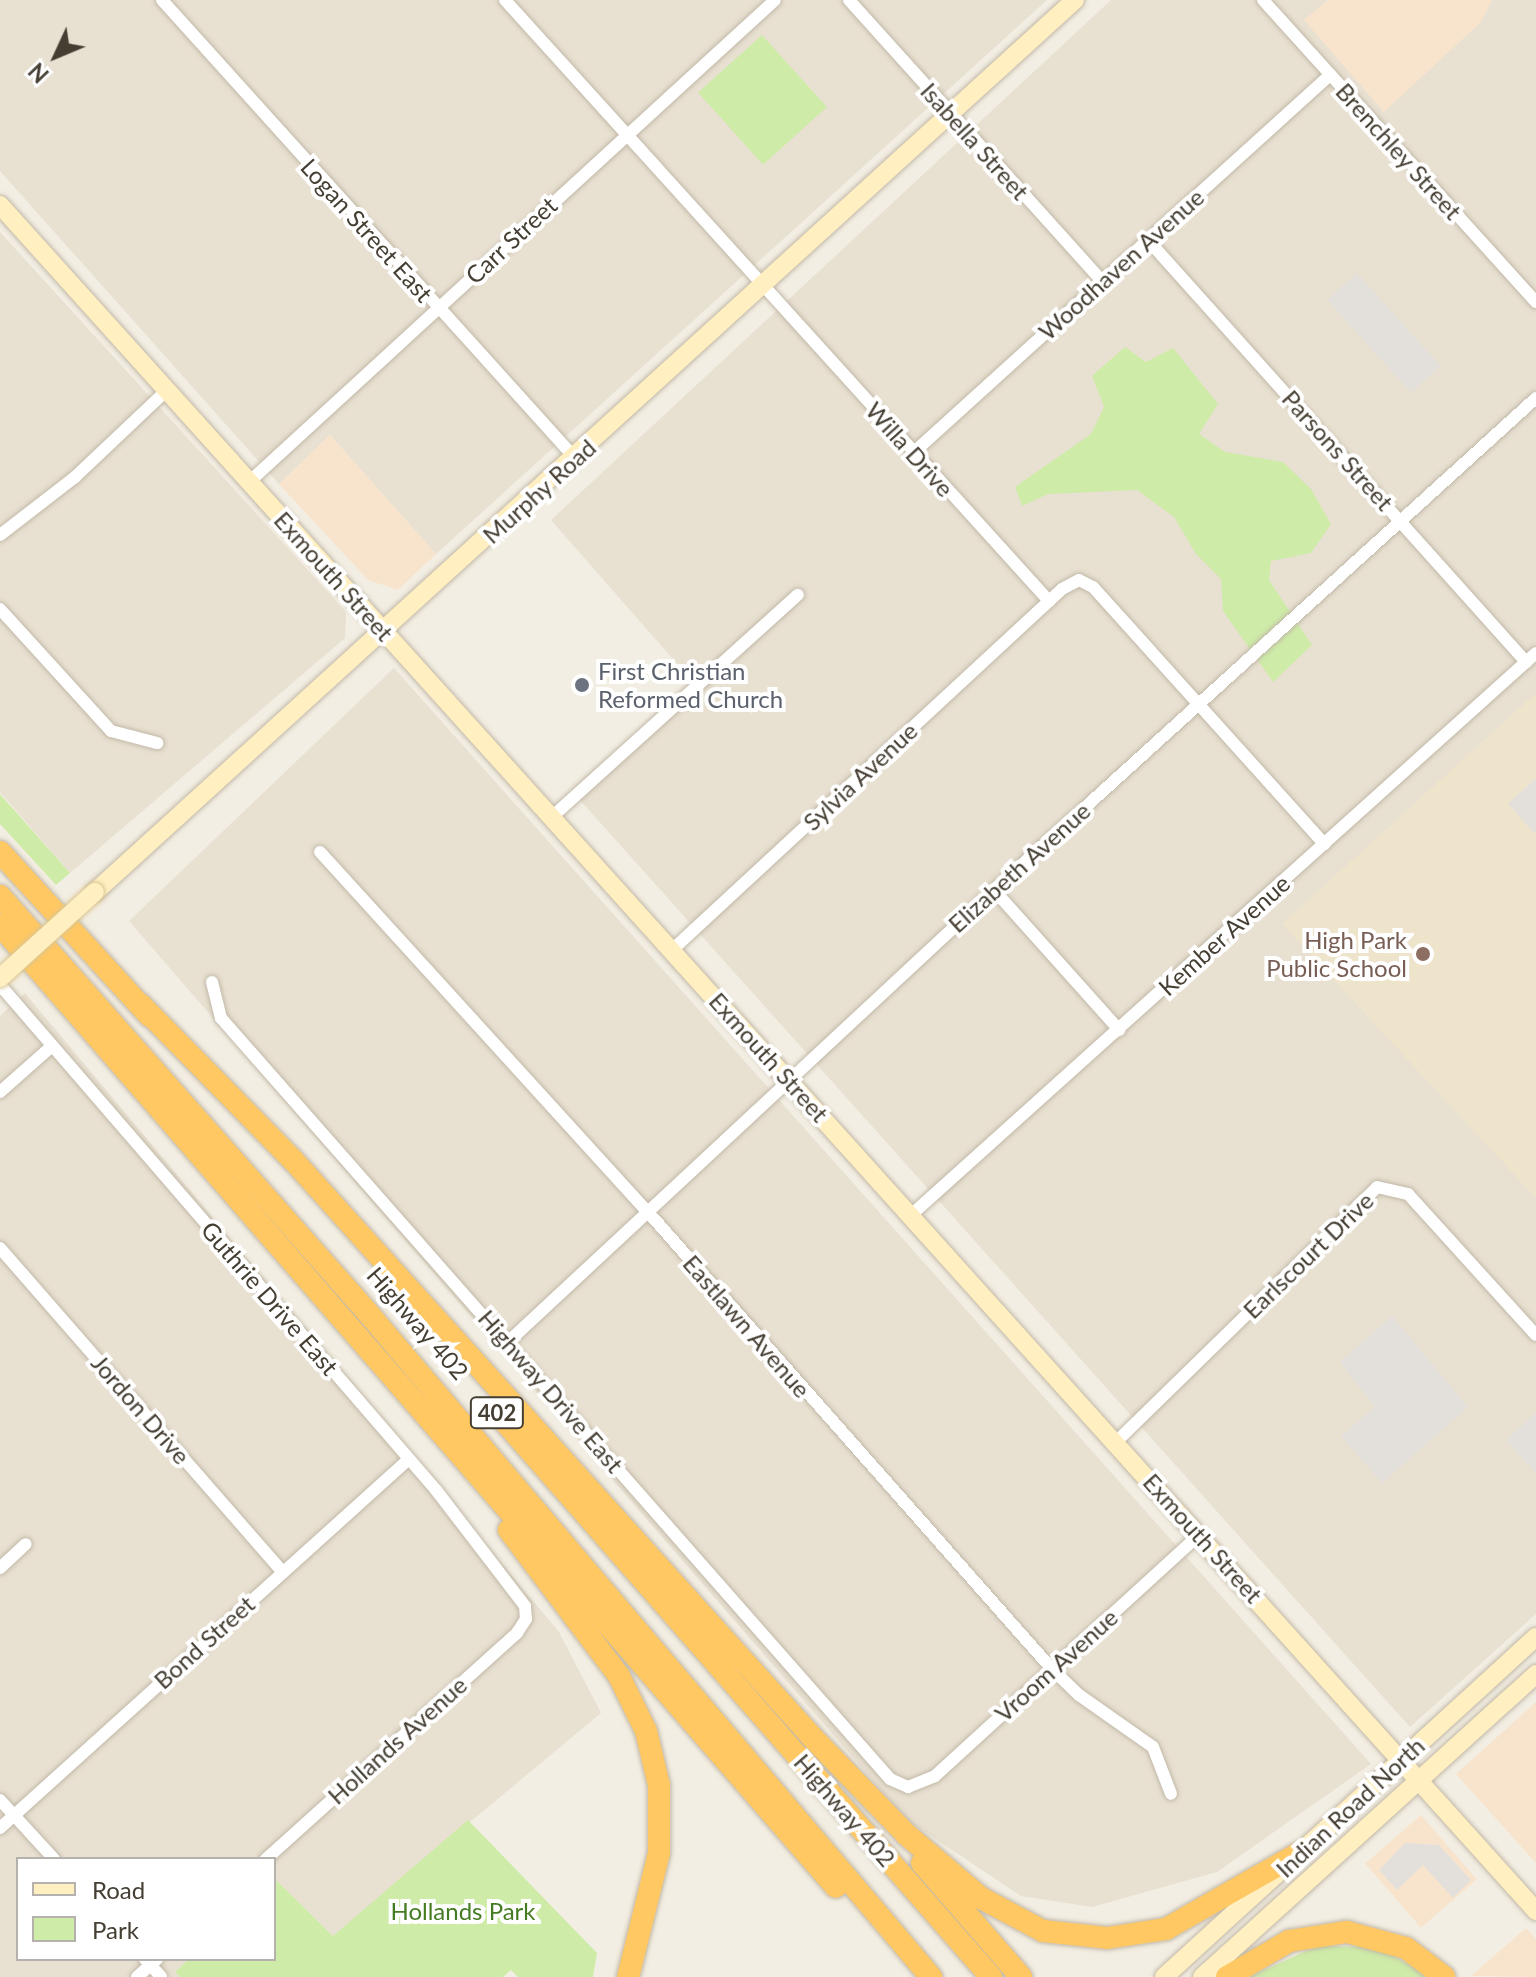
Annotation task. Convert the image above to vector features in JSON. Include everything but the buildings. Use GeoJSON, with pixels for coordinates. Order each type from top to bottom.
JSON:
{"type":"FeatureCollection","features":[{"type":"Feature","properties":{"kind":"highway","name":"Highway 402"},"geometry":{"type":"LineString","coordinates":[[0,852],[141,1005],[991,1977]]}},
{"type":"Feature","properties":{"kind":"highway","name":"Highway 402"},"geometry":{"type":"LineString","coordinates":[[0,896],[368,1313],[931,1977]]}},
{"type":"Feature","properties":{"kind":"highway"},"geometry":{"type":"LineString","coordinates":[[0,925],[392,1381],[913,1977]]}},
{"type":"Feature","properties":{"kind":"highway"},"geometry":{"type":"LineString","coordinates":[[141,1005],[293,1160],[444,1334],[811,1736],[1021,1977]]}},
{"type":"Feature","properties":{"kind":"highway"},"geometry":{"type":"LineString","coordinates":[[368,1313],[478,1430],[950,1977]]}},
{"type":"Feature","properties":{"kind":"highway"},"geometry":{"type":"LineString","coordinates":[[392,1381],[582,1624],[619,1676],[646,1731],[659,1785],[659,1853],[628,1977]]}},
{"type":"Feature","properties":{"kind":"highway"},"geometry":{"type":"LineString","coordinates":[[811,1736],[961,1882],[1011,1917],[1063,1936],[1107,1938],[1166,1929],[1299,1853]]}},
{"type":"Feature","properties":{"kind":"highway"},"geometry":{"type":"LineString","coordinates":[[1227,1977],[1289,1941],[1347,1932],[1406,1948],[1444,1977]]}},
{"type":"Feature","properties":{"kind":"main road","name":"Murphy Road"},"geometry":{"type":"LineString","coordinates":[[0,978],[1075,0]]}},
{"type":"Feature","properties":{"kind":"main road","name":"Exmouth Street"},"geometry":{"type":"LineString","coordinates":[[0,205],[790,1079],[910,1216],[1117,1441],[1416,1781],[1536,1911]]}},
{"type":"Feature","properties":{"kind":"main road","name":"Indian Road North"},"geometry":{"type":"LineString","coordinates":[[1164,1977],[1536,1637]]}},
{"type":"Feature","properties":{"kind":"main road","name":"Indian Road North"},"geometry":{"type":"LineString","coordinates":[[1202,1977],[1536,1674]]}},
{"type":"Feature","properties":{"kind":"street","name":"Logan Street East"},"geometry":{"type":"LineString","coordinates":[[162,0],[437,309],[575,458]]}},
{"type":"Feature","properties":{"kind":"street","name":"Willa Drive"},"geometry":{"type":"LineString","coordinates":[[505,0],[1049,601]]}},
{"type":"Feature","properties":{"kind":"street","name":"Carr Street"},"geometry":{"type":"LineString","coordinates":[[249,482],[775,0]]}},
{"type":"Feature","properties":{"kind":"street","name":"Isabella Street"},"geometry":{"type":"LineString","coordinates":[[849,0],[1102,281]]}},
{"type":"Feature","properties":{"kind":"street","name":"Brenchley Street"},"geometry":{"type":"LineString","coordinates":[[1263,0],[1536,302]]}},
{"type":"Feature","properties":{"kind":"street","name":"Woodhaven Avenue"},"geometry":{"type":"LineString","coordinates":[[913,453],[1330,75]]}},
{"type":"Feature","properties":{"kind":"street","name":"Parsons Street"},"geometry":{"type":"LineString","coordinates":[[1148,240],[1401,521],[1531,657]]}},
{"type":"Feature","properties":{"kind":"street"},"geometry":{"type":"LineString","coordinates":[[0,535],[75,477],[166,391]]}},
{"type":"Feature","properties":{"kind":"street","name":"Elizabeth Avenue"},"geometry":{"type":"LineString","coordinates":[[508,1342],[994,890],[1536,398]]}},
{"type":"Feature","properties":{"kind":"street"},"geometry":{"type":"LineString","coordinates":[[1049,601],[1071,583],[1086,582],[1324,844]]}},
{"type":"Feature","properties":{"kind":"street"},"geometry":{"type":"LineString","coordinates":[[553,816],[798,595]]}},
{"type":"Feature","properties":{"kind":"street","name":"Sylvia Avenue"},"geometry":{"type":"LineString","coordinates":[[672,950],[1049,601]]}},
{"type":"Feature","properties":{"kind":"street"},"geometry":{"type":"LineString","coordinates":[[0,609],[111,731],[157,743]]}},
{"type":"Feature","properties":{"kind":"street","name":"Kember Avenue"},"geometry":{"type":"LineString","coordinates":[[910,1216],[1531,657]]}},
{"type":"Feature","properties":{"kind":"street","name":"Eastlawn Avenue"},"geometry":{"type":"LineString","coordinates":[[320,852],[648,1212],[1051,1668],[1079,1695],[1153,1747],[1171,1794]]}},
{"type":"Feature","properties":{"kind":"street"},"geometry":{"type":"LineString","coordinates":[[994,890],[1119,1030]]}},
{"type":"Feature","properties":{"kind":"street","name":"Highway Drive East"},"geometry":{"type":"LineString","coordinates":[[212,982],[221,1018],[890,1779],[908,1787]]}},
{"type":"Feature","properties":{"kind":"street","name":"Guthrie Drive East"},"geometry":{"type":"LineString","coordinates":[[0,985],[409,1459],[525,1606],[526,1619]]}},
{"type":"Feature","properties":{"kind":"street"},"geometry":{"type":"LineString","coordinates":[[0,1092],[52,1046]]}},
{"type":"Feature","properties":{"kind":"street","name":"Earlscourt Drive"},"geometry":{"type":"LineString","coordinates":[[1117,1441],[1377,1187],[1408,1194],[1534,1333]]}},
{"type":"Feature","properties":{"kind":"street","name":"Jordon Drive"},"geometry":{"type":"LineString","coordinates":[[0,1248],[282,1571]]}},
{"type":"Feature","properties":{"kind":"street","name":"Bond Street"},"geometry":{"type":"LineString","coordinates":[[0,1828],[409,1459]]}},
{"type":"Feature","properties":{"kind":"street","name":"Vroom Avenue"},"geometry":{"type":"LineString","coordinates":[[908,1787],[935,1776],[1200,1534]]}},
{"type":"Feature","properties":{"kind":"street"},"geometry":{"type":"LineString","coordinates":[[0,1568],[26,1544]]}},
{"type":"Feature","properties":{"kind":"street","name":"Hollands Avenue"},"geometry":{"type":"LineString","coordinates":[[268,1857],[526,1619]]}},
{"type":"Feature","properties":{"kind":"street"},"geometry":{"type":"LineString","coordinates":[[0,1800],[52,1857]]}},
{"type":"Feature","properties":{"kind":"street"},"geometry":{"type":"LineString","coordinates":[[137,1977],[151,1961],[161,1977]]}},
{"type":"Feature","properties":{"kind":"shaded area"},"geometry":{"type":"Polygon","coordinates":[[[0,0],[1047,0],[436,554],[330,435],[279,484],[0,171],[0,0]]]}},
{"type":"Feature","properties":{"kind":"shaded area"},"geometry":{"type":"Polygon","coordinates":[[[1111,0],[1328,0],[1305,21],[1480,22],[1492,0],[1536,0],[1536,1614],[1410,1727],[571,790],[694,683],[551,520],[1111,0]]]}},
{"type":"Feature","properties":{"kind":"shaded area"},"geometry":{"type":"Polygon","coordinates":[[[1328,0],[1492,0],[1481,22],[1384,112],[1304,20],[1328,0]]]}},
{"type":"Feature","properties":{"kind":"shaded area"},"geometry":{"type":"Polygon","coordinates":[[[0,232],[346,612],[345,638],[70,873],[0,792],[0,232]]]}},
{"type":"Feature","properties":{"kind":"shaded area"},"geometry":{"type":"Polygon","coordinates":[[[1357,273],[1441,366],[1411,393],[1327,300],[1357,273]]]}},
{"type":"Feature","properties":{"kind":"shaded area"},"geometry":{"type":"Polygon","coordinates":[[[330,435],[436,554],[398,590],[368,580],[279,484],[330,435]]]}},
{"type":"Feature","properties":{"kind":"shaded area"},"geometry":{"type":"Polygon","coordinates":[[[394,668],[1371,1764],[1217,1872],[1092,1907],[1021,1896],[907,1820],[129,921],[394,668]]]}},
{"type":"Feature","properties":{"kind":"shaded area","name":"High Park Public School"},"geometry":{"type":"Polygon","coordinates":[[[1536,693],[1536,1198],[1282,924],[1536,693]]]}},
{"type":"Feature","properties":{"kind":"shaded area"},"geometry":{"type":"Polygon","coordinates":[[[1536,778],[1536,831],[1534,833],[1508,804],[1536,778]]]}},
{"type":"Feature","properties":{"kind":"shaded area"},"geometry":{"type":"Polygon","coordinates":[[[25,993],[559,1632],[601,1713],[333,1936],[276,1880],[276,1857],[16,1857],[16,1961],[187,1961],[175,1972],[180,1977],[0,1977],[0,1016],[25,993]]]}},
{"type":"Feature","properties":{"kind":"shaded area"},"geometry":{"type":"Polygon","coordinates":[[[1392,1316],[1468,1407],[1382,1483],[1341,1436],[1375,1407],[1340,1362],[1392,1316]]]}},
{"type":"Feature","properties":{"kind":"shaded area"},"geometry":{"type":"Polygon","coordinates":[[[1536,1413],[1536,1473],[1506,1440],[1536,1413]]]}},
{"type":"Feature","properties":{"kind":"shaded area"},"geometry":{"type":"Polygon","coordinates":[[[1536,1702],[1536,1863],[1456,1774],[1536,1702]]]}},
{"type":"Feature","properties":{"kind":"shaded area"},"geometry":{"type":"Polygon","coordinates":[[[1421,1815],[1477,1879],[1421,1928],[1365,1864],[1421,1815]]]}},
{"type":"Feature","properties":{"kind":"shaded area"},"geometry":{"type":"Polygon","coordinates":[[[1405,1843],[1439,1845],[1471,1880],[1453,1898],[1423,1865],[1397,1890],[1379,1870],[1405,1843]]]}},
{"type":"Feature","properties":{"kind":"shaded area"},"geometry":{"type":"Polygon","coordinates":[[[1526,1928],[1536,1939],[1536,1977],[1471,1976],[1526,1928]]]}},
{"type":"Feature","properties":{"kind":"green space"},"geometry":{"type":"Polygon","coordinates":[[[762,35],[827,107],[763,165],[698,93],[762,35]]]}},
{"type":"Feature","properties":{"kind":"green space"},"geometry":{"type":"Polygon","coordinates":[[[1125,347],[1146,362],[1173,348],[1218,404],[1199,434],[1225,452],[1283,462],[1311,489],[1331,524],[1311,553],[1271,561],[1269,580],[1312,645],[1273,682],[1223,611],[1221,579],[1196,554],[1174,517],[1137,490],[1048,494],[1022,506],[1015,487],[1091,434],[1104,407],[1092,376],[1125,347]]]}},
{"type":"Feature","properties":{"kind":"green space"},"geometry":{"type":"Polygon","coordinates":[[[0,794],[70,873],[56,885],[0,824],[0,794]]]}},
{"type":"Feature","properties":{"kind":"green space","name":"Hollands Park"},"geometry":{"type":"Polygon","coordinates":[[[468,1820],[597,1953],[593,1977],[518,1977],[511,1970],[503,1977],[180,1977],[175,1972],[187,1961],[276,1961],[276,1880],[333,1936],[468,1820]]]}},
{"type":"Feature","properties":{"kind":"green space"},"geometry":{"type":"Polygon","coordinates":[[[1317,1946],[1378,1947],[1430,1977],[1249,1977],[1317,1946]]]}},
{"type":"Feature","properties":{"kind":"place","name":"First Christian Reformed Church"},"geometry":{"type":"Point","coordinates":[582,685]}},
{"type":"Feature","properties":{"kind":"place","name":"High Park Public School"},"geometry":{"type":"Point","coordinates":[1423,954]}}]}
